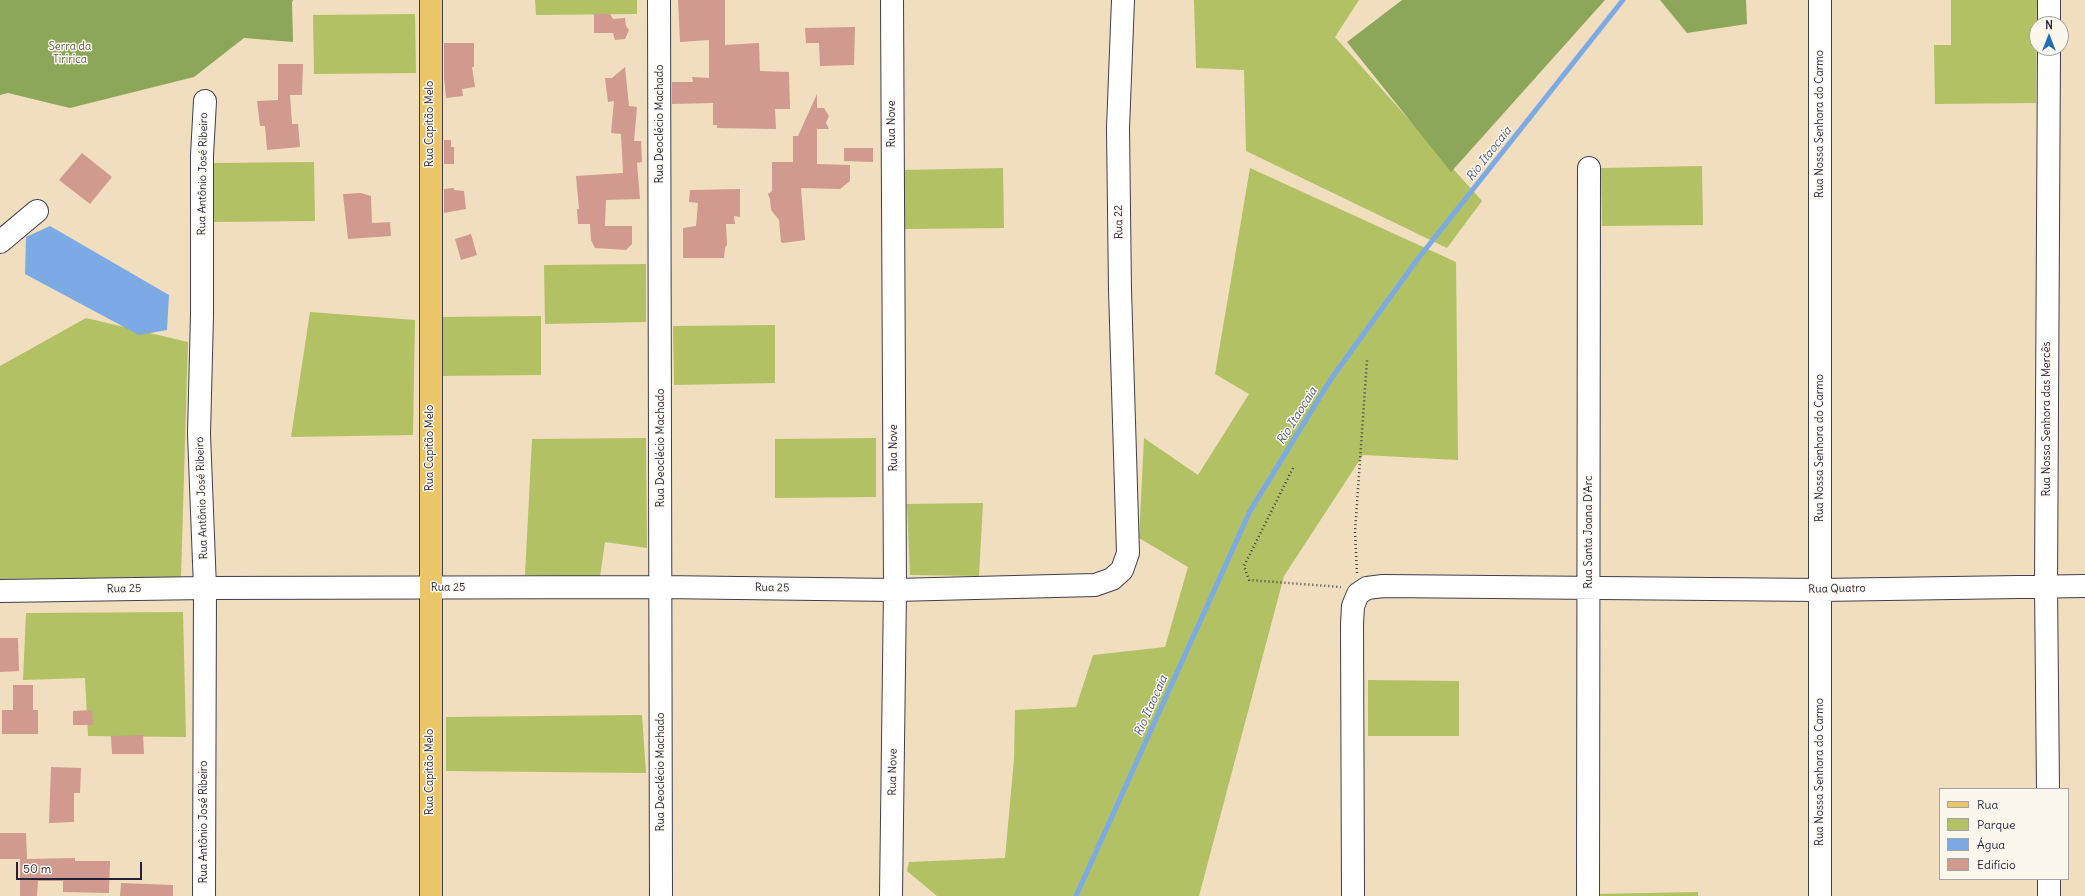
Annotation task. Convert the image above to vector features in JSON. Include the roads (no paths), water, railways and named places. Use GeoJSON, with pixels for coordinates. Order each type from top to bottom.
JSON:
{"type":"FeatureCollection","features":[{"type":"Feature","properties":{"kind":"main road","name":"Rua Capitão Melo"},"geometry":{"type":"LineString","coordinates":[[431,896],[430,588],[432,0]]}},
{"type":"Feature","properties":{"kind":"street","name":"Rua Deoclécio Machado"},"geometry":{"type":"LineString","coordinates":[[659,0],[661,896]]}},
{"type":"Feature","properties":{"kind":"street","name":"Rua Nove"},"geometry":{"type":"LineString","coordinates":[[891,896],[896,590],[892,0]]}},
{"type":"Feature","properties":{"kind":"street","name":"Rua 22"},"geometry":{"type":"LineString","coordinates":[[896,590],[1095,585],[1112,579],[1122,570],[1128,553],[1120,290],[1118,128],[1123,0]]}},
{"type":"Feature","properties":{"kind":"street","name":"Rua Nossa Senhora do Carmo"},"geometry":{"type":"LineString","coordinates":[[1820,0],[1820,896]]}},
{"type":"Feature","properties":{"kind":"street"},"geometry":{"type":"LineString","coordinates":[[2049,0],[2049,16]]}},
{"type":"Feature","properties":{"kind":"street","name":"Rua Nossa Senhora das Mercês"},"geometry":{"type":"LineString","coordinates":[[2048,788],[2046,585],[2049,56]]}},
{"type":"Feature","properties":{"kind":"street","name":"Rua Antônio José Ribeiro"},"geometry":{"type":"LineString","coordinates":[[204,896],[206,588],[199,434],[202,315],[202,155],[206,101]]}},
{"type":"Feature","properties":{"kind":"street","name":"Rua Santa Joana D'Arc"},"geometry":{"type":"LineString","coordinates":[[1588,896],[1589,168]]}},
{"type":"Feature","properties":{"kind":"street"},"geometry":{"type":"LineString","coordinates":[[0,242],[37,211]]}},
{"type":"Feature","properties":{"kind":"street","name":"Rua Quatro"},"geometry":{"type":"LineString","coordinates":[[1353,896],[1352,624],[1353,606],[1358,591],[1383,586],[1820,590],[2046,585],[2085,586]]}},
{"type":"Feature","properties":{"kind":"street","name":"Rua 25"},"geometry":{"type":"LineString","coordinates":[[0,591],[206,588],[661,587],[896,590]]}},
{"type":"Feature","properties":{"kind":"street"},"geometry":{"type":"LineString","coordinates":[[2049,880],[2049,896]]}},
{"type":"Feature","properties":{"kind":"water"},"geometry":{"type":"Polygon","coordinates":[[[50,226],[169,295],[167,330],[139,335],[25,274],[26,237],[50,226]]]}},
{"type":"Feature","properties":{"kind":"waterway","name":"Rio Itaocaia"},"geometry":{"type":"LineString","coordinates":[[1076,896],[1250,511],[1331,379],[1417,260],[1623,0]]}},
{"type":"Feature","properties":{"kind":"park label","name":"Serra da Tiririca"},"geometry":{"type":"Point","coordinates":[70,53]}}]}
